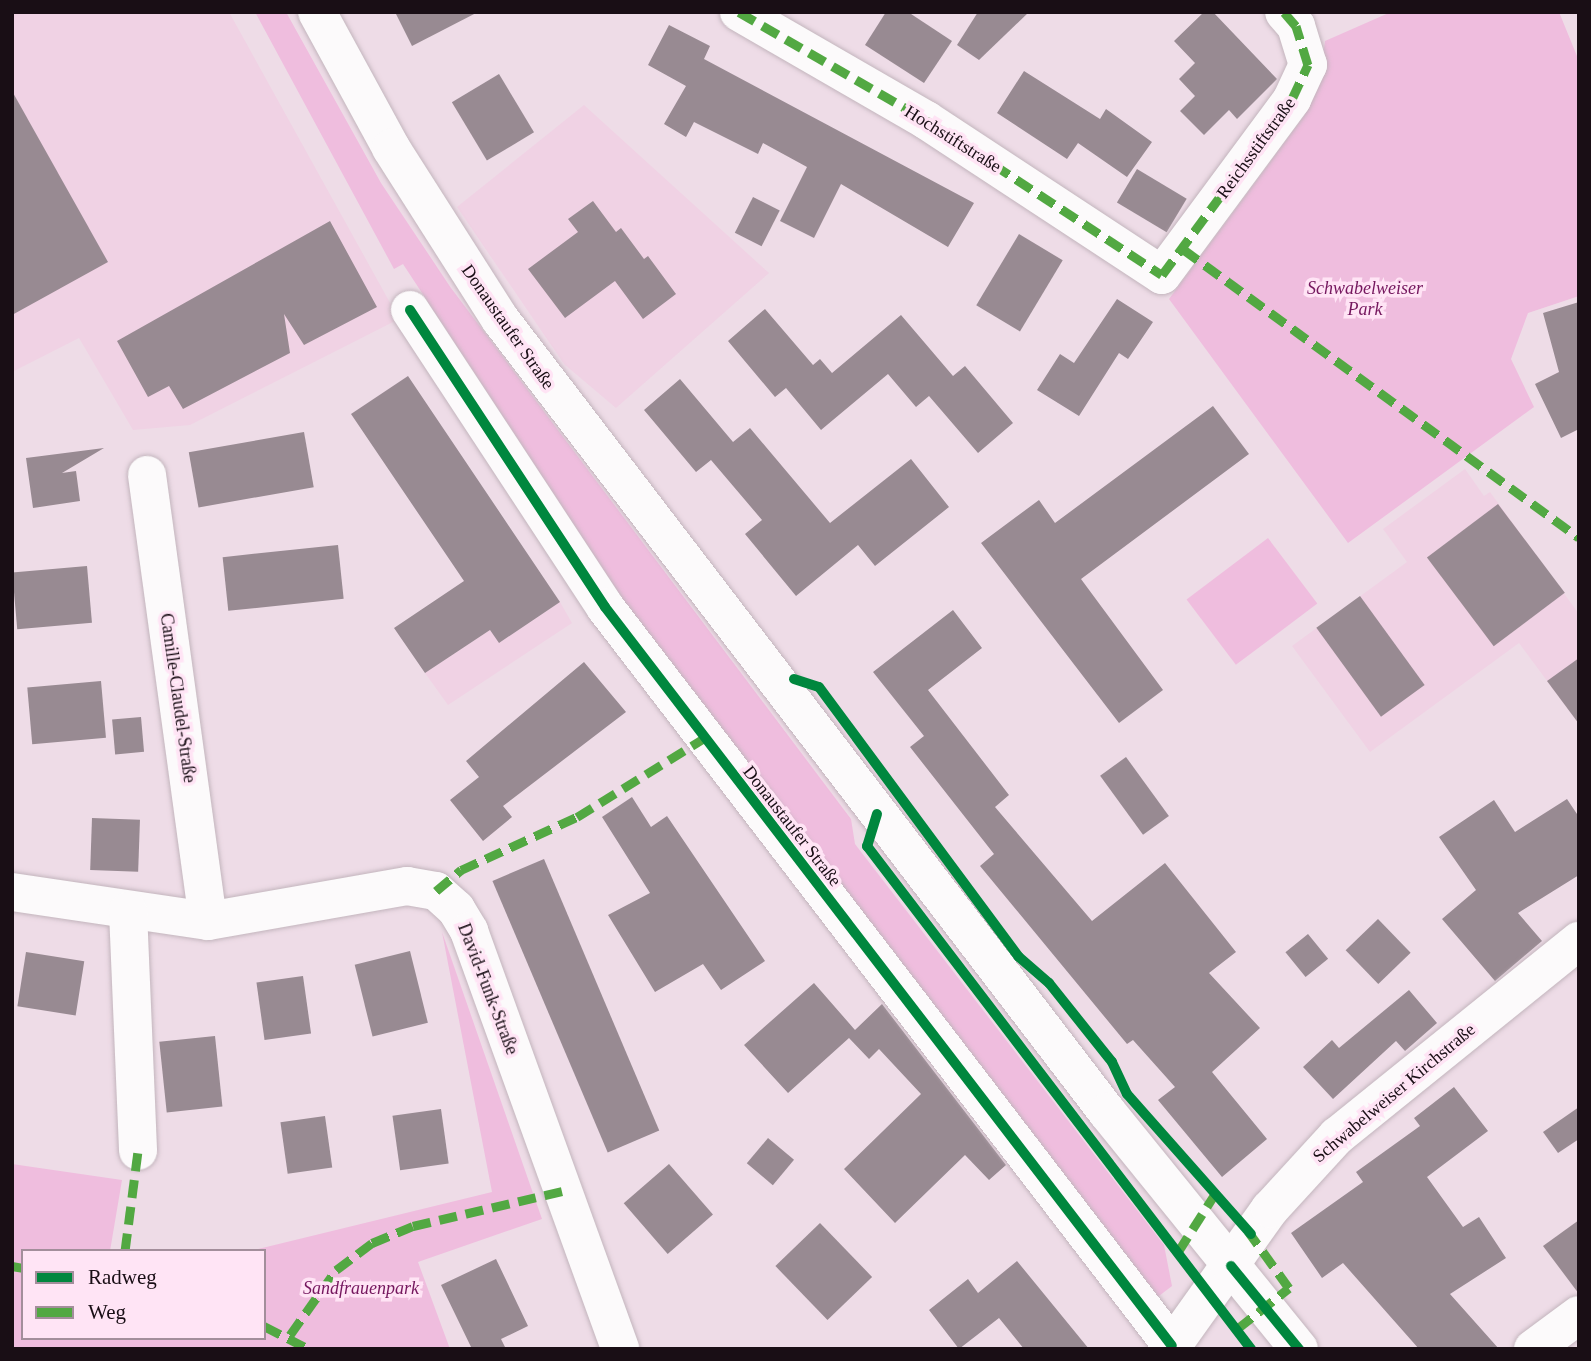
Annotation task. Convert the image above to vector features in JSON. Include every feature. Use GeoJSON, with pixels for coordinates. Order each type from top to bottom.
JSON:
{"type":"FeatureCollection","features":[{"type":"Feature","properties":{"kind":"street","name":"Donaustaufer Straße"},"geometry":{"type":"LineString","coordinates":[[317,12],[391,148],[500,318],[787,684],[1231,1266],[1299,1349]]}},
{"type":"Feature","properties":{"kind":"street","name":"Hochstiftstraße"},"geometry":{"type":"LineString","coordinates":[[739,12],[926,120],[1163,275]]}},
{"type":"Feature","properties":{"kind":"street","name":"Reichsstiftstraße"},"geometry":{"type":"LineString","coordinates":[[1163,275],[1293,99],[1308,65],[1296,26],[1284,12]]}},
{"type":"Feature","properties":{"kind":"street","name":"Donaustaufer Straße"},"geometry":{"type":"LineString","coordinates":[[410,310],[516,478],[622,629],[1171,1347]]}},
{"type":"Feature","properties":{"kind":"street","name":"Camille-Claudel-Straße"},"geometry":{"type":"LineString","coordinates":[[147,475],[208,921]]}},
{"type":"Feature","properties":{"kind":"street","name":"David-Funk-Straße"},"geometry":{"type":"LineString","coordinates":[[12,892],[208,921],[407,887],[436,891],[456,909],[620,1349]]}},
{"type":"Feature","properties":{"kind":"street"},"geometry":{"type":"LineString","coordinates":[[128,911],[138,1151]]}},
{"type":"Feature","properties":{"kind":"street","name":"Schwabelweiser Kirchstraße"},"geometry":{"type":"LineString","coordinates":[[1171,1347],[1270,1209],[1337,1136],[1579,941]]}},
{"type":"Feature","properties":{"kind":"street"},"geometry":{"type":"LineString","coordinates":[[1533,1349],[1579,1315]]}},
{"type":"Feature","properties":{"kind":"shaded area"},"geometry":{"type":"Polygon","coordinates":[[[12,12],[229,12],[399,319],[190,425],[133,430],[79,338],[12,372],[12,12]]]}},
{"type":"Feature","properties":{"kind":"shaded area"},"geometry":{"type":"Polygon","coordinates":[[[584,105],[769,273],[616,408],[564,364],[457,207],[584,105]]]}},
{"type":"Feature","properties":{"kind":"shaded area"},"geometry":{"type":"Polygon","coordinates":[[[1465,469],[1484,496],[1490,492],[1579,614],[1579,724],[1519,643],[1370,752],[1292,646],[1407,562],[1383,529],[1465,469]]]}},
{"type":"Feature","properties":{"kind":"shaded area"},"geometry":{"type":"Polygon","coordinates":[[[560,602],[572,623],[448,705],[425,673],[490,630],[500,642],[560,602]]]}},
{"type":"Feature","properties":{"kind":"green space"},"geometry":{"type":"Polygon","coordinates":[[[255,12],[286,12],[381,183],[451,288],[851,819],[855,844],[1164,1245],[1172,1286],[1155,1299],[635,618],[403,264],[394,269],[255,12]]]}},
{"type":"Feature","properties":{"kind":"green space","name":"Schwabelweiser Park"},"geometry":{"type":"Polygon","coordinates":[[[1391,12],[1559,12],[1579,61],[1579,296],[1528,313],[1511,359],[1534,407],[1348,543],[1169,299],[1304,116],[1319,85],[1325,41],[1391,12]]]}},
{"type":"Feature","properties":{"kind":"green space"},"geometry":{"type":"Polygon","coordinates":[[[1268,538],[1317,603],[1236,665],[1187,599],[1268,538]]]}},
{"type":"Feature","properties":{"kind":"green space","name":"Sandfrauenpark"},"geometry":{"type":"Polygon","coordinates":[[[442,932],[542,1219],[418,1262],[450,1349],[12,1349],[12,1164],[122,1180],[110,1249],[21,1249],[21,1340],[266,1340],[266,1249],[258,1249],[492,1192],[442,932]]]}},
{"type":"Feature","properties":{"kind":"building"},"geometry":{"type":"Polygon","coordinates":[[[395,12],[478,12],[412,46],[395,12]]]}},
{"type":"Feature","properties":{"kind":"building"},"geometry":{"type":"Polygon","coordinates":[[[886,12],[908,12],[952,41],[924,83],[865,45],[886,12]]]}},
{"type":"Feature","properties":{"kind":"building"},"geometry":{"type":"Polygon","coordinates":[[[978,12],[1029,12],[979,60],[957,45],[978,12]]]}},
{"type":"Feature","properties":{"kind":"building"},"geometry":{"type":"Polygon","coordinates":[[[1204,12],[1213,12],[1277,79],[1237,119],[1229,110],[1204,135],[1180,111],[1195,96],[1179,79],[1195,63],[1174,41],[1204,12]]]}},
{"type":"Feature","properties":{"kind":"building"},"geometry":{"type":"Polygon","coordinates":[[[669,25],[710,46],[704,59],[974,203],[948,247],[841,184],[814,238],[780,221],[807,167],[763,143],[758,154],[694,122],[686,137],[664,124],[686,86],[648,65],[669,25]]]}},
{"type":"Feature","properties":{"kind":"building"},"geometry":{"type":"Polygon","coordinates":[[[1024,71],[1100,119],[1106,109],[1152,142],[1127,177],[1078,143],[1067,159],[997,113],[1024,71]]]}},
{"type":"Feature","properties":{"kind":"building"},"geometry":{"type":"Polygon","coordinates":[[[499,74],[534,132],[487,161],[452,102],[499,74]]]}},
{"type":"Feature","properties":{"kind":"building"},"geometry":{"type":"Polygon","coordinates":[[[12,91],[108,262],[12,315],[12,91]]]}},
{"type":"Feature","properties":{"kind":"building"},"geometry":{"type":"Polygon","coordinates":[[[1137,169],[1187,199],[1167,232],[1117,202],[1137,169]]]}},
{"type":"Feature","properties":{"kind":"building"},"geometry":{"type":"Polygon","coordinates":[[[753,197],[780,211],[762,246],[735,233],[753,197]]]}},
{"type":"Feature","properties":{"kind":"building"},"geometry":{"type":"Polygon","coordinates":[[[593,201],[616,232],[621,228],[644,259],[648,256],[676,294],[643,319],[615,281],[565,318],[528,269],[578,232],[568,219],[593,201]]]}},
{"type":"Feature","properties":{"kind":"building"},"geometry":{"type":"Polygon","coordinates":[[[330,221],[377,307],[304,345],[284,314],[290,353],[183,409],[169,386],[148,397],[117,341],[330,221]]]}},
{"type":"Feature","properties":{"kind":"building"},"geometry":{"type":"Polygon","coordinates":[[[1019,234],[1063,260],[1020,331],[976,305],[1019,234]]]}},
{"type":"Feature","properties":{"kind":"building"},"geometry":{"type":"Polygon","coordinates":[[[1117,299],[1153,322],[1128,359],[1119,353],[1079,416],[1037,390],[1060,354],[1074,363],[1117,299]]]}},
{"type":"Feature","properties":{"kind":"building"},"geometry":{"type":"Polygon","coordinates":[[[1579,302],[1579,429],[1561,438],[1535,384],[1559,372],[1543,313],[1579,302]]]}},
{"type":"Feature","properties":{"kind":"building"},"geometry":{"type":"Polygon","coordinates":[[[765,309],[813,365],[820,359],[832,373],[901,315],[953,376],[965,366],[1013,423],[978,453],[929,396],[916,407],[888,374],[821,430],[786,388],[775,397],[728,341],[765,309]]]}},
{"type":"Feature","properties":{"kind":"building"},"geometry":{"type":"Polygon","coordinates":[[[408,376],[560,602],[499,643],[490,630],[425,673],[394,628],[464,581],[351,414],[408,376]]]}},
{"type":"Feature","properties":{"kind":"building"},"geometry":{"type":"Polygon","coordinates":[[[680,379],[733,442],[750,428],[830,523],[911,459],[949,507],[875,566],[858,545],[796,596],[745,534],[762,520],[711,460],[696,472],[644,410],[680,379]]]}},
{"type":"Feature","properties":{"kind":"building"},"geometry":{"type":"Polygon","coordinates":[[[1213,406],[1249,454],[1081,579],[1163,690],[1119,723],[981,543],[1039,500],[1055,523],[1213,406]]]}},
{"type":"Feature","properties":{"kind":"building"},"geometry":{"type":"Polygon","coordinates":[[[304,432],[314,487],[199,507],[189,452],[304,432]]]}},
{"type":"Feature","properties":{"kind":"building"},"geometry":{"type":"Polygon","coordinates":[[[104,448],[62,473],[76,471],[80,501],[33,508],[26,458],[104,448]]]}},
{"type":"Feature","properties":{"kind":"building"},"geometry":{"type":"Polygon","coordinates":[[[1498,504],[1565,593],[1494,646],[1427,558],[1498,504]]]}},
{"type":"Feature","properties":{"kind":"building"},"geometry":{"type":"Polygon","coordinates":[[[338,545],[344,599],[228,611],[223,557],[338,545]]]}},
{"type":"Feature","properties":{"kind":"building"},"geometry":{"type":"Polygon","coordinates":[[[87,566],[92,623],[17,629],[12,573],[87,566]]]}},
{"type":"Feature","properties":{"kind":"building"},"geometry":{"type":"Polygon","coordinates":[[[1360,596],[1425,685],[1381,717],[1316,628],[1360,596]]]}},
{"type":"Feature","properties":{"kind":"building"},"geometry":{"type":"Polygon","coordinates":[[[953,610],[982,648],[928,690],[1009,795],[995,807],[1092,921],[1165,863],[1236,952],[1209,973],[1260,1028],[1212,1072],[1267,1139],[1222,1177],[1158,1100],[1175,1087],[1133,1040],[1127,1044],[980,866],[994,854],[910,747],[924,736],[873,672],[953,610]]]}},
{"type":"Feature","properties":{"kind":"building"},"geometry":{"type":"Polygon","coordinates":[[[1579,658],[1579,724],[1547,681],[1579,658]]]}},
{"type":"Feature","properties":{"kind":"building"},"geometry":{"type":"Polygon","coordinates":[[[584,662],[626,712],[503,806],[512,817],[483,841],[450,800],[479,777],[466,761],[584,662]]]}},
{"type":"Feature","properties":{"kind":"building"},"geometry":{"type":"Polygon","coordinates":[[[101,681],[106,738],[32,744],[27,687],[101,681]]]}},
{"type":"Feature","properties":{"kind":"building"},"geometry":{"type":"Polygon","coordinates":[[[141,717],[144,752],[115,754],[112,720],[141,717]]]}},
{"type":"Feature","properties":{"kind":"building"},"geometry":{"type":"Polygon","coordinates":[[[1126,757],[1169,816],[1143,835],[1100,776],[1126,757]]]}},
{"type":"Feature","properties":{"kind":"building"},"geometry":{"type":"Polygon","coordinates":[[[632,797],[651,827],[667,816],[765,961],[721,990],[703,964],[655,992],[608,915],[650,893],[602,817],[632,797]]]}},
{"type":"Feature","properties":{"kind":"building"},"geometry":{"type":"Polygon","coordinates":[[[1567,799],[1579,817],[1579,875],[1518,913],[1542,941],[1495,981],[1442,919],[1476,890],[1439,837],[1494,800],[1515,832],[1567,799]]]}},
{"type":"Feature","properties":{"kind":"building"},"geometry":{"type":"Polygon","coordinates":[[[92,818],[140,820],[138,872],[90,870],[92,818]]]}},
{"type":"Feature","properties":{"kind":"building"},"geometry":{"type":"Polygon","coordinates":[[[544,859],[659,1131],[608,1152],[492,881],[544,859]]]}},
{"type":"Feature","properties":{"kind":"building"},"geometry":{"type":"Polygon","coordinates":[[[1378,919],[1411,953],[1378,984],[1346,950],[1378,919]]]}},
{"type":"Feature","properties":{"kind":"building"},"geometry":{"type":"Polygon","coordinates":[[[1308,934],[1328,959],[1306,977],[1285,952],[1308,934]]]}},
{"type":"Feature","properties":{"kind":"building"},"geometry":{"type":"Polygon","coordinates":[[[410,951],[428,1023],[373,1037],[355,965],[410,951]]]}},
{"type":"Feature","properties":{"kind":"building"},"geometry":{"type":"Polygon","coordinates":[[[26,952],[84,961],[76,1016],[17,1006],[26,952]]]}},
{"type":"Feature","properties":{"kind":"building"},"geometry":{"type":"Polygon","coordinates":[[[303,976],[311,1033],[265,1040],[256,983],[303,976]]]}},
{"type":"Feature","properties":{"kind":"building"},"geometry":{"type":"Polygon","coordinates":[[[814,983],[855,1030],[882,1004],[1006,1165],[989,1180],[965,1155],[895,1223],[844,1169],[921,1094],[879,1049],[869,1059],[849,1038],[788,1093],[744,1045],[814,983]]]}},
{"type":"Feature","properties":{"kind":"building"},"geometry":{"type":"Polygon","coordinates":[[[1409,990],[1437,1023],[1405,1051],[1396,1041],[1333,1099],[1303,1067],[1332,1040],[1339,1048],[1409,990]]]}},
{"type":"Feature","properties":{"kind":"building"},"geometry":{"type":"Polygon","coordinates":[[[215,1036],[222,1107],[167,1112],[159,1042],[215,1036]]]}},
{"type":"Feature","properties":{"kind":"building"},"geometry":{"type":"Polygon","coordinates":[[[1454,1087],[1488,1131],[1427,1177],[1463,1227],[1479,1217],[1506,1258],[1450,1294],[1499,1349],[1419,1349],[1343,1263],[1322,1278],[1291,1233],[1363,1182],[1356,1172],[1420,1126],[1414,1118],[1454,1087]]]}},
{"type":"Feature","properties":{"kind":"building"},"geometry":{"type":"Polygon","coordinates":[[[1579,1107],[1579,1139],[1558,1153],[1543,1132],[1579,1107]]]}},
{"type":"Feature","properties":{"kind":"building"},"geometry":{"type":"Polygon","coordinates":[[[441,1109],[449,1163],[400,1170],[392,1116],[441,1109]]]}},
{"type":"Feature","properties":{"kind":"building"},"geometry":{"type":"Polygon","coordinates":[[[325,1116],[332,1167],[288,1174],[280,1122],[325,1116]]]}},
{"type":"Feature","properties":{"kind":"building"},"geometry":{"type":"Polygon","coordinates":[[[768,1138],[794,1160],[773,1185],[747,1163],[768,1138]]]}},
{"type":"Feature","properties":{"kind":"building"},"geometry":{"type":"Polygon","coordinates":[[[669,1164],[713,1215],[668,1254],[624,1203],[669,1164]]]}},
{"type":"Feature","properties":{"kind":"building"},"geometry":{"type":"Polygon","coordinates":[[[1579,1220],[1579,1294],[1543,1246],[1579,1220]]]}},
{"type":"Feature","properties":{"kind":"building"},"geometry":{"type":"Polygon","coordinates":[[[820,1223],[872,1277],[828,1320],[775,1266],[820,1223]]]}},
{"type":"Feature","properties":{"kind":"building"},"geometry":{"type":"Polygon","coordinates":[[[496,1259],[528,1326],[501,1339],[506,1349],[472,1349],[441,1285],[496,1259]]]}},
{"type":"Feature","properties":{"kind":"building"},"geometry":{"type":"Polygon","coordinates":[[[1017,1261],[1089,1349],[1024,1349],[999,1318],[959,1349],[929,1310],[968,1279],[978,1293],[1017,1261]]]}},
{"type":"Feature","properties":{"kind":"marked path"},"geometry":{"type":"LineString","coordinates":[[739,12],[926,120],[1162,275],[1292,99],[1308,65],[1296,26],[1284,12]]}},
{"type":"Feature","properties":{"kind":"marked path"},"geometry":{"type":"LineString","coordinates":[[1183,249],[1579,538]]}},
{"type":"Feature","properties":{"kind":"marked path"},"geometry":{"type":"LineString","coordinates":[[436,891],[461,870],[577,817],[703,739]]}},
{"type":"Feature","properties":{"kind":"marked path"},"geometry":{"type":"LineString","coordinates":[[125,1249],[138,1151]]}},
{"type":"Feature","properties":{"kind":"marked path"},"geometry":{"type":"LineString","coordinates":[[290,1335],[336,1270],[372,1243],[413,1226],[562,1191]]}},
{"type":"Feature","properties":{"kind":"marked path"},"geometry":{"type":"LineString","coordinates":[[1178,1252],[1215,1194]]}},
{"type":"Feature","properties":{"kind":"marked path"},"geometry":{"type":"LineString","coordinates":[[1237,1329],[1289,1288],[1248,1231]]}},
{"type":"Feature","properties":{"kind":"marked path"},"geometry":{"type":"LineString","coordinates":[[12,1266],[21,1268]]}},
{"type":"Feature","properties":{"kind":"marked path"},"geometry":{"type":"LineString","coordinates":[[266,1327],[309,1349]]}},
{"type":"Feature","properties":{"kind":"cycle path"},"geometry":{"type":"LineString","coordinates":[[410,310],[605,607],[1172,1346]]}},
{"type":"Feature","properties":{"kind":"cycle path"},"geometry":{"type":"LineString","coordinates":[[794,679],[819,687],[1019,957],[1049,983],[1112,1062],[1127,1094],[1251,1234]]}},
{"type":"Feature","properties":{"kind":"cycle path"},"geometry":{"type":"LineString","coordinates":[[877,814],[867,846],[1251,1349]]}},
{"type":"Feature","properties":{"kind":"cycle path"},"geometry":{"type":"LineString","coordinates":[[1231,1266],[1299,1349]]}}]}
